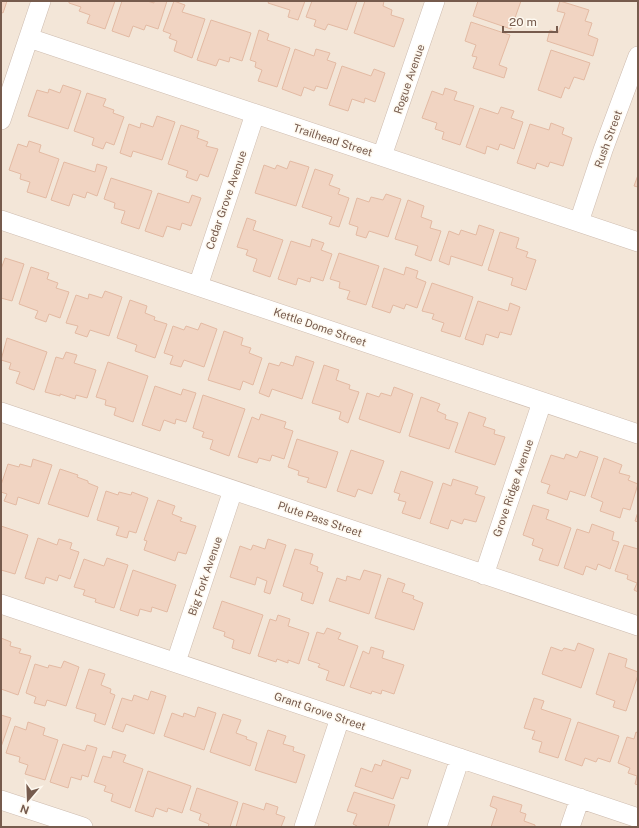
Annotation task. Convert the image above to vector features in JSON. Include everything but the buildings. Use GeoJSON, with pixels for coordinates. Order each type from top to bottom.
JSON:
{"type":"FeatureCollection","features":[{"type":"Feature","properties":{"kind":"street"},"geometry":{"type":"LineString","coordinates":[[1,120],[41,1]]}},
{"type":"Feature","properties":{"kind":"street","name":"Rogue Avenue"},"geometry":{"type":"LineString","coordinates":[[382,156],[435,1]]}},
{"type":"Feature","properties":{"kind":"street","name":"Trailhead Street"},"geometry":{"type":"LineString","coordinates":[[29,38],[638,242]]}},
{"type":"Feature","properties":{"kind":"street","name":"Rush Street"},"geometry":{"type":"LineString","coordinates":[[579,222],[603,150],[638,56]]}},
{"type":"Feature","properties":{"kind":"street","name":"Cedar Grove Avenue"},"geometry":{"type":"LineString","coordinates":[[198,286],[255,114]]}},
{"type":"Feature","properties":{"kind":"street","name":"Kettle Dome Street"},"geometry":{"type":"LineString","coordinates":[[1,220],[638,434]]}},
{"type":"Feature","properties":{"kind":"street","name":"Grove Ridge Avenue"},"geometry":{"type":"LineString","coordinates":[[484,575],[542,402]]}},
{"type":"Feature","properties":{"kind":"street","name":"Plute Pass Street"},"geometry":{"type":"LineString","coordinates":[[1,412],[638,626]]}},
{"type":"Feature","properties":{"kind":"street","name":"Big Fork Avenue"},"geometry":{"type":"LineString","coordinates":[[176,662],[234,490]]}},
{"type":"Feature","properties":{"kind":"street","name":"Grant Grove Street"},"geometry":{"type":"LineString","coordinates":[[1,604],[638,818]]}},
{"type":"Feature","properties":{"kind":"street"},"geometry":{"type":"LineString","coordinates":[[304,827],[340,718]]}},
{"type":"Feature","properties":{"kind":"street"},"geometry":{"type":"LineString","coordinates":[[437,827],[460,758]]}},
{"type":"Feature","properties":{"kind":"street"},"geometry":{"type":"LineString","coordinates":[[570,827],[580,798]]}},
{"type":"Feature","properties":{"kind":"street"},"geometry":{"type":"LineString","coordinates":[[1,800],[83,827]]}},
{"type":"Feature","properties":{"kind":"shaded area"},"geometry":{"type":"Polygon","coordinates":[[[1,1],[638,1],[638,827],[1,827],[1,1]]]}}]}
